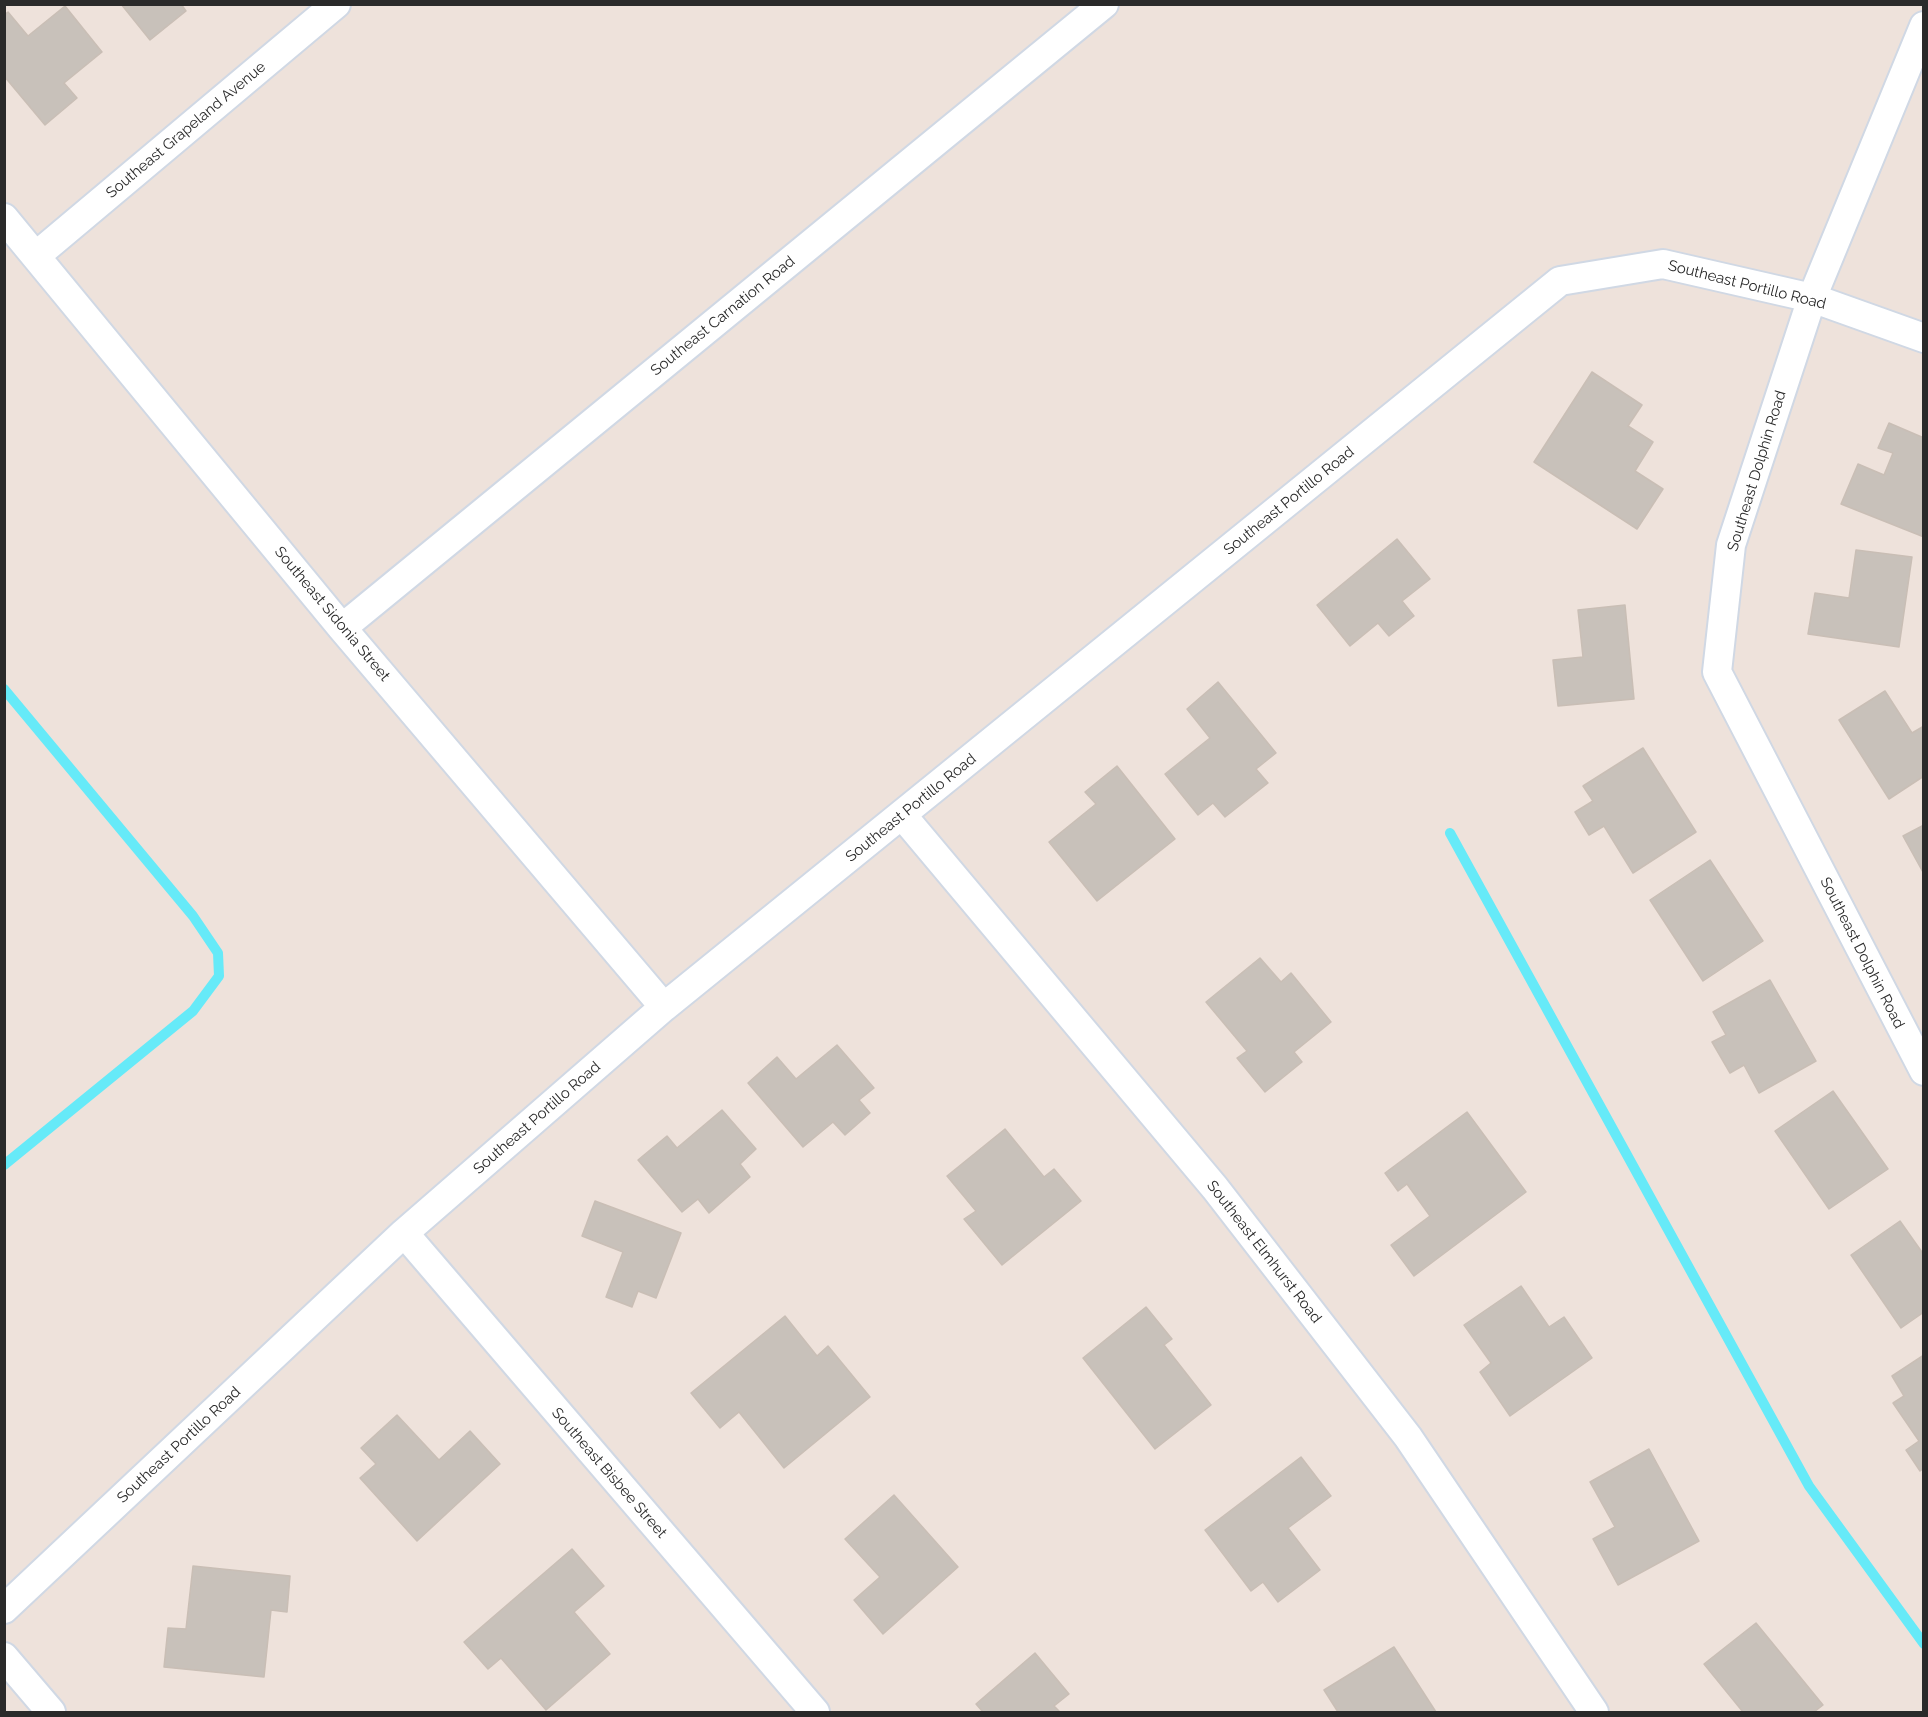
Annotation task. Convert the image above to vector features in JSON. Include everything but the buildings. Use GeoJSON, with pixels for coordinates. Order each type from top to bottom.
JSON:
{"type":"FeatureCollection","features":[{"type":"Feature","properties":{"kind":"street","name":"Southeast Grapeland Avenue"},"geometry":{"type":"LineString","coordinates":[[37,255],[336,4]]}},
{"type":"Feature","properties":{"kind":"street","name":"Southeast Carnation Road"},"geometry":{"type":"LineString","coordinates":[[342,628],[1104,4]]}},
{"type":"Feature","properties":{"kind":"street","name":"Southeast Dolphin Road"},"geometry":{"type":"LineString","coordinates":[[1923,26],[1812,298],[1731,545],[1717,672],[1923,1071]]}},
{"type":"Feature","properties":{"kind":"street","name":"Southeast Sidonia Street"},"geometry":{"type":"LineString","coordinates":[[4,218],[37,255],[342,628],[664,1007]]}},
{"type":"Feature","properties":{"kind":"street","name":"Southeast Portillo Road"},"geometry":{"type":"LineString","coordinates":[[4,1610],[404,1233],[664,1007],[1560,281],[1663,264],[1812,298],[1923,338]]}},
{"type":"Feature","properties":{"kind":"street","name":"Southeast Elmhurst Road"},"geometry":{"type":"LineString","coordinates":[[902,815],[1215,1188],[1408,1437],[1594,1713]]}},
{"type":"Feature","properties":{"kind":"street","name":"Southeast Bisbee Street"},"geometry":{"type":"LineString","coordinates":[[404,1233],[815,1713]]}},
{"type":"Feature","properties":{"kind":"street"},"geometry":{"type":"LineString","coordinates":[[4,1657],[51,1713]]}},
{"type":"Feature","properties":{"kind":"waterway"},"geometry":{"type":"LineString","coordinates":[[4,689],[193,916],[218,953],[219,976],[193,1011],[4,1165]]}},
{"type":"Feature","properties":{"kind":"waterway"},"geometry":{"type":"LineString","coordinates":[[1450,833],[1809,1486],[1924,1644]]}}]}
